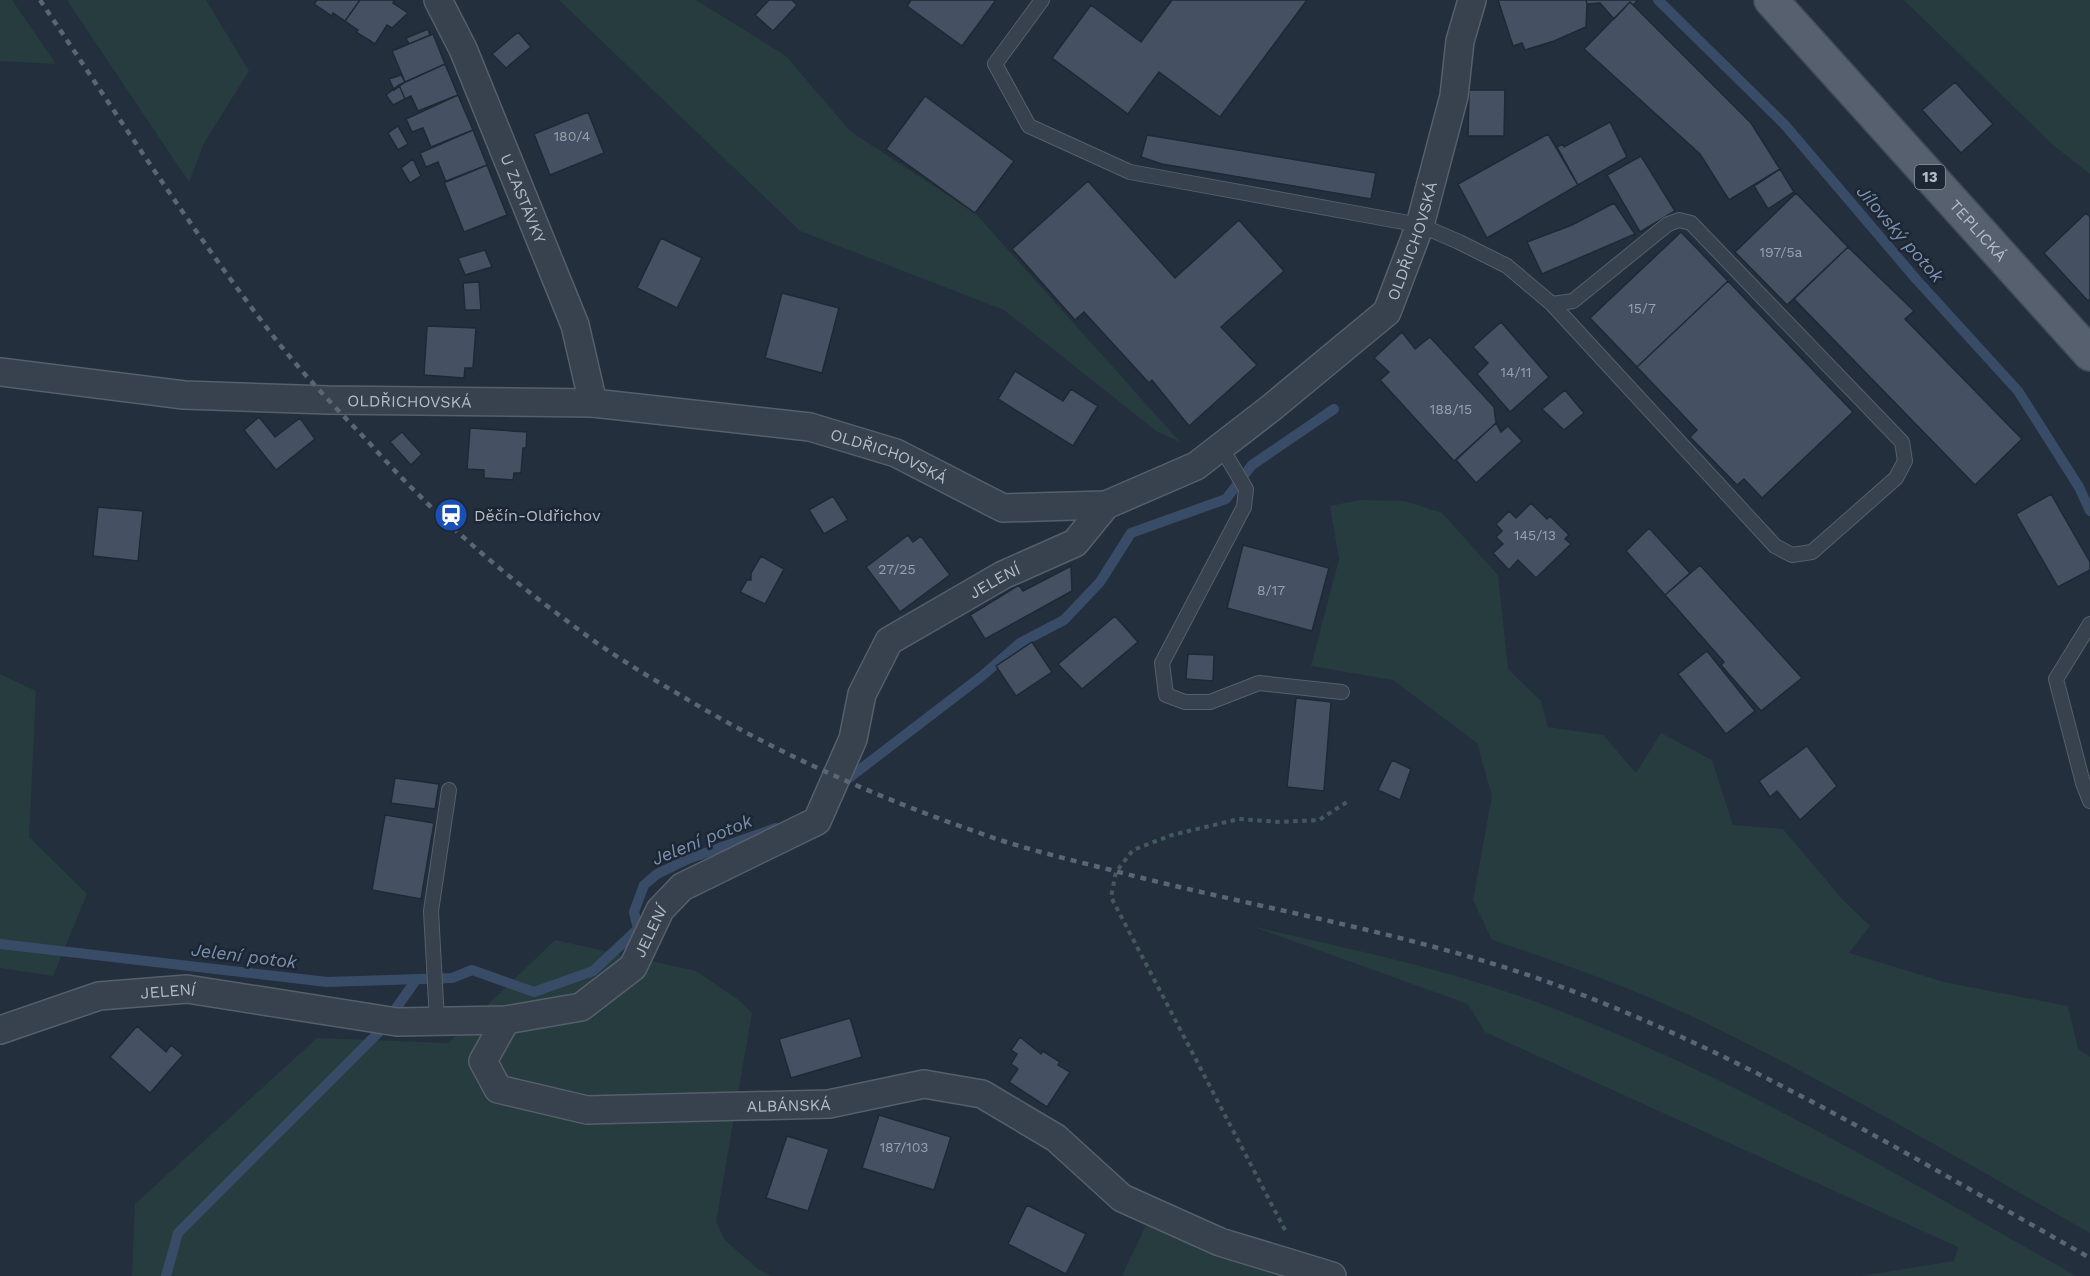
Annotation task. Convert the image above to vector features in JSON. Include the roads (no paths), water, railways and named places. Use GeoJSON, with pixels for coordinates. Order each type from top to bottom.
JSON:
{"type":"FeatureCollection","features":[{"type":"Feature","properties":{"kind":"main road","name":"TEPLICKÁ"},"geometry":{"type":"LineString","coordinates":[[1771,0],[2090,354]]}},
{"type":"Feature","properties":{"kind":"street","name":"U ZASTÁVKY"},"geometry":{"type":"LineString","coordinates":[[438,0],[463,48],[575,325],[593,403]]}},
{"type":"Feature","properties":{"kind":"street","name":"OLDŘICHOVSKÁ"},"geometry":{"type":"LineString","coordinates":[[0,372],[184,394],[328,400],[593,403],[810,427],[896,453],[1003,508],[1106,505],[1196,466],[1387,312],[1420,225],[1454,96],[1460,41],[1472,0]]}},
{"type":"Feature","properties":{"kind":"street","name":"JELENÍ"},"geometry":{"type":"LineString","coordinates":[[0,1030],[99,996],[187,989],[397,1022],[506,1020],[581,1007],[633,967],[660,910],[682,887],[818,821],[853,739],[862,694],[889,641],[1003,575],[1075,543],[1106,505]]}},
{"type":"Feature","properties":{"kind":"street","name":"ALBÁNSKÁ"},"geometry":{"type":"LineString","coordinates":[[506,1020],[483,1060],[498,1089],[587,1110],[829,1104],[924,1084],[982,1094],[1056,1138],[1122,1198],[1220,1242],[1332,1276]]}},
{"type":"Feature","properties":{"kind":"lane"},"geometry":{"type":"LineString","coordinates":[[1042,0],[995,64],[1029,126],[1130,172],[1420,225],[1507,266],[1552,304],[1775,546],[1792,555],[1812,552],[1896,478],[1905,461],[1902,442],[1691,223],[1679,220],[1668,224],[1573,301],[1552,304]]}},
{"type":"Feature","properties":{"kind":"lane"},"geometry":{"type":"LineString","coordinates":[[1221,447],[1246,489],[1244,507],[1162,663],[1166,695],[1185,702],[1210,702],[1259,683],[1342,692]]}},
{"type":"Feature","properties":{"kind":"lane"},"geometry":{"type":"LineString","coordinates":[[2090,624],[2056,679],[2083,783],[2090,801]]}},
{"type":"Feature","properties":{"kind":"lane"},"geometry":{"type":"LineString","coordinates":[[437,1021],[431,911],[449,790]]}},
{"type":"Feature","properties":{"kind":"waterway","name":"Jílovský potok"},"geometry":{"type":"LineString","coordinates":[[1658,0],[1785,125],[1916,279],[2018,391],[2079,487],[2090,511]]}},
{"type":"Feature","properties":{"kind":"waterway","name":"Jelení potok"},"geometry":{"type":"LineString","coordinates":[[841,784],[982,676],[1020,643],[1064,620],[1100,582],[1131,533],[1226,499],[1252,465],[1334,409]]}},
{"type":"Feature","properties":{"kind":"waterway","name":"Jelení potok"},"geometry":{"type":"LineString","coordinates":[[0,944],[327,982],[452,978],[472,970],[534,992],[593,971],[638,929],[634,912],[644,885],[657,874],[688,859],[776,828]]}},
{"type":"Feature","properties":{"kind":"waterway"},"geometry":{"type":"LineString","coordinates":[[166,1276],[178,1233],[380,1031],[416,980]]}},
{"type":"Feature","properties":{"kind":"railway"},"geometry":{"type":"LineString","coordinates":[[40,0],[208,248],[277,341],[311,381],[403,479],[458,532],[545,605],[637,669],[723,720],[800,760],[962,827],[1070,860],[1377,932],[1482,960],[1607,1005],[1749,1069],[1818,1105],[2090,1258]]}},
{"type":"Feature","properties":{"kind":"place","name":"Děčín-Oldřichov"},"geometry":{"type":"Point","coordinates":[451,515]}}]}
